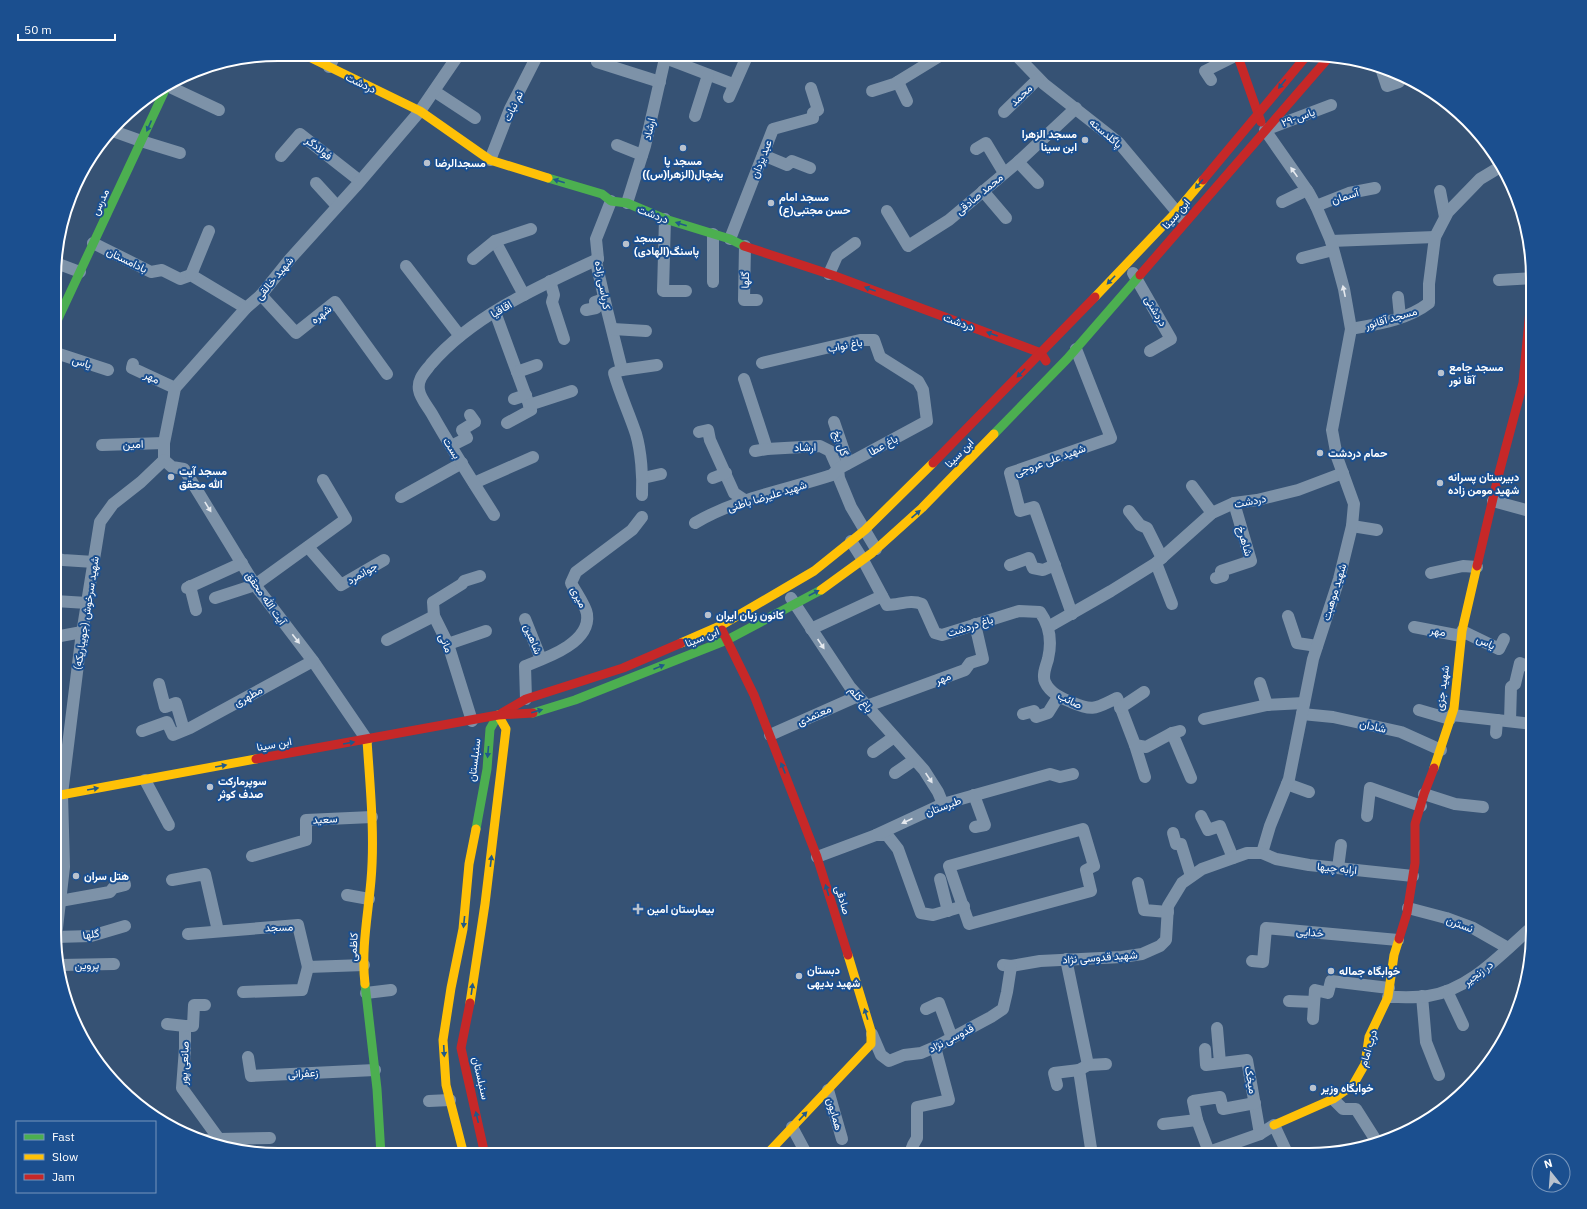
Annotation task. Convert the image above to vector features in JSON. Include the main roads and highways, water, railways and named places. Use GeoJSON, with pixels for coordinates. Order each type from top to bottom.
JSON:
{"type":"FeatureCollection","features":[{"type":"Feature","properties":{"kind":"place","name":"مسجد الزهرا ابن سینا"},"geometry":{"type":"Point","coordinates":[1085,140]}},
{"type":"Feature","properties":{"kind":"place","name":"مسجد پا یخچال(الزهرا(س))"},"geometry":{"type":"Point","coordinates":[683,148]}},
{"type":"Feature","properties":{"kind":"place","name":"مسجدالرضا"},"geometry":{"type":"Point","coordinates":[427,163]}},
{"type":"Feature","properties":{"kind":"place","name":"مسجد امام حسن مجتبی(ع)"},"geometry":{"type":"Point","coordinates":[771,203]}},
{"type":"Feature","properties":{"kind":"place","name":"مسجد پاسنگ(الهادی)"},"geometry":{"type":"Point","coordinates":[626,244]}},
{"type":"Feature","properties":{"kind":"place","name":"مسجد جامع آقا نور"},"geometry":{"type":"Point","coordinates":[1441,373]}},
{"type":"Feature","properties":{"kind":"place","name":"حمام دردشت"},"geometry":{"type":"Point","coordinates":[1320,453]}},
{"type":"Feature","properties":{"kind":"place","name":"مسجد آیت الله محقق"},"geometry":{"type":"Point","coordinates":[171,477]}},
{"type":"Feature","properties":{"kind":"place","name":"دبیرستان پسرانه شهید مومن زاده"},"geometry":{"type":"Point","coordinates":[1440,483]}},
{"type":"Feature","properties":{"kind":"place","name":"کانون زبان ایران"},"geometry":{"type":"Point","coordinates":[708,615]}},
{"type":"Feature","properties":{"kind":"place","name":"سوپرمارکت صدف کوثر"},"geometry":{"type":"Point","coordinates":[210,787]}},
{"type":"Feature","properties":{"kind":"place","name":"هتل سران"},"geometry":{"type":"Point","coordinates":[76,876]}},
{"type":"Feature","properties":{"kind":"place","name":"بیمارستان امین"},"geometry":{"type":"Point","coordinates":[638,909]}},
{"type":"Feature","properties":{"kind":"place","name":"خوابگاه جماله"},"geometry":{"type":"Point","coordinates":[1331,971]}},
{"type":"Feature","properties":{"kind":"place","name":"دبستان شهید بدیهی"},"geometry":{"type":"Point","coordinates":[799,976]}},
{"type":"Feature","properties":{"kind":"place","name":"خوابگاه وزیر"},"geometry":{"type":"Point","coordinates":[1313,1088]}}]}
